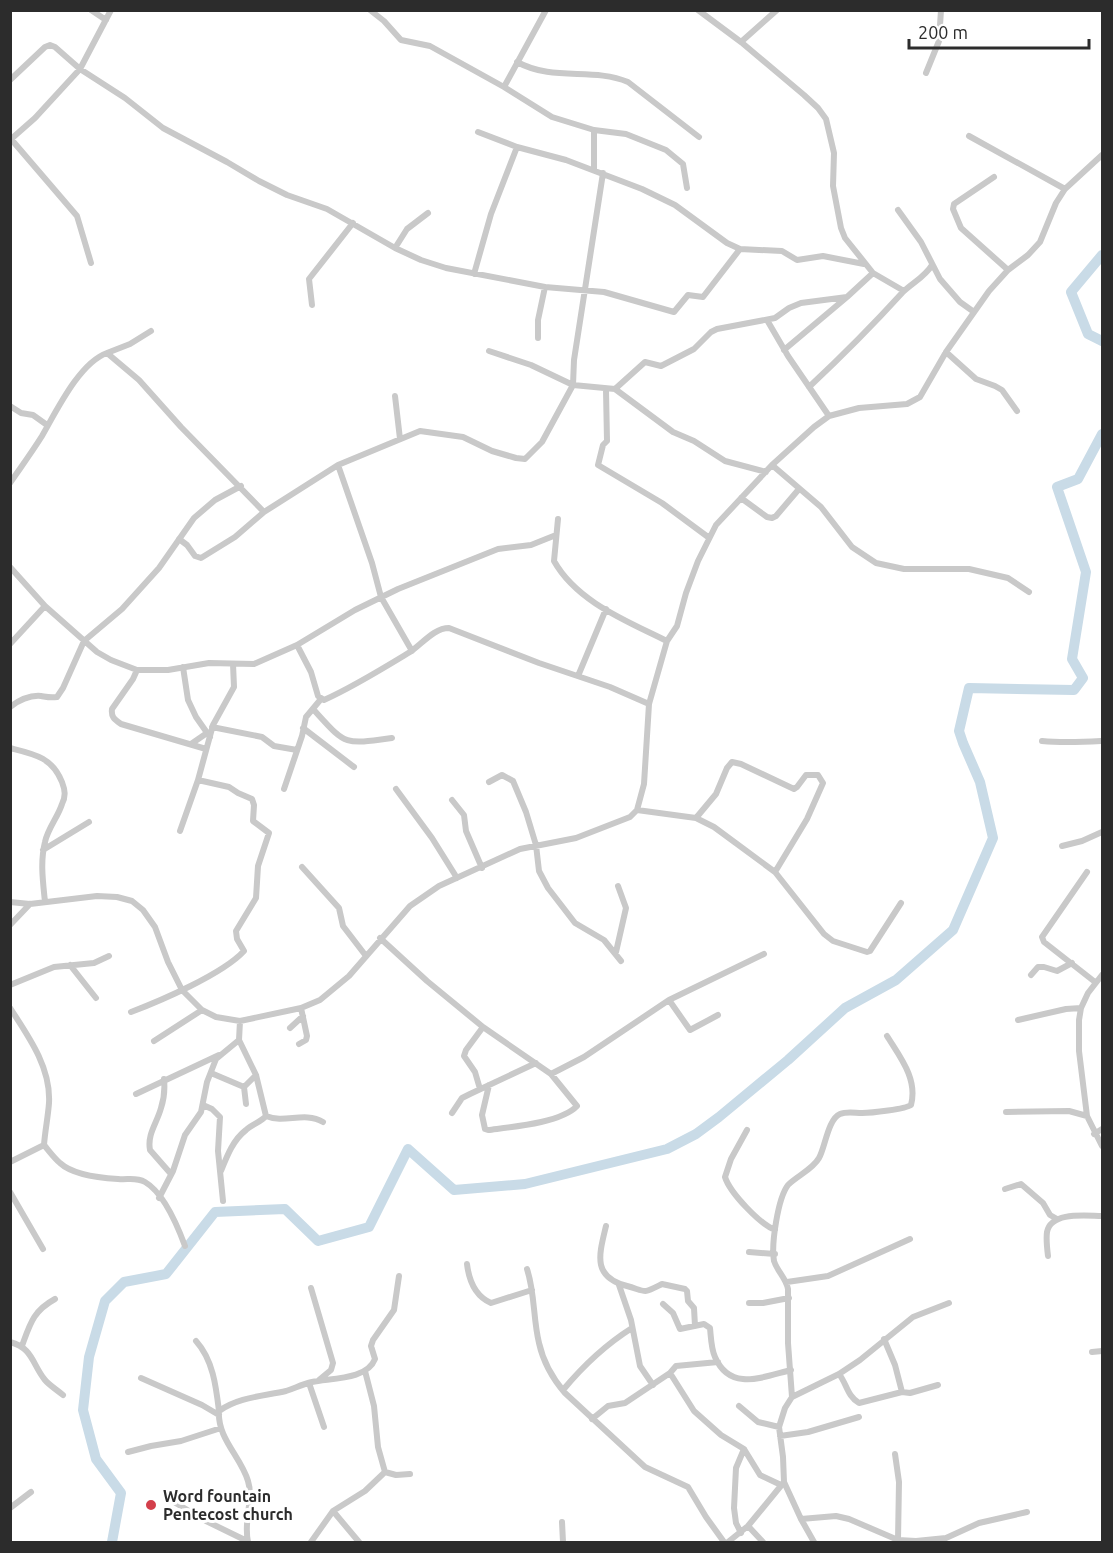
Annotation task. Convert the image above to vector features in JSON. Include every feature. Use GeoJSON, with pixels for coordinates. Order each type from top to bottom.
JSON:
{"type":"FeatureCollection","features":[{"type":"Feature","properties":{"kind":"street"},"geometry":{"type":"LineString","coordinates":[[91,10],[106,20]]}},
{"type":"Feature","properties":{"kind":"street"},"geometry":{"type":"LineString","coordinates":[[90,263],[77,216],[11,139],[35,118],[80,69],[111,10]]}},
{"type":"Feature","properties":{"kind":"street"},"geometry":{"type":"LineString","coordinates":[[370,10],[384,21],[401,40],[430,46],[552,117],[594,130],[626,134],[666,150],[683,164],[687,188]]}},
{"type":"Feature","properties":{"kind":"street"},"geometry":{"type":"LineString","coordinates":[[504,87],[546,10]]}},
{"type":"Feature","properties":{"kind":"street"},"geometry":{"type":"LineString","coordinates":[[698,10],[741,42],[818,108],[826,119],[834,153],[833,186],[841,228],[848,243],[873,273],[904,291]]}},
{"type":"Feature","properties":{"kind":"street"},"geometry":{"type":"LineString","coordinates":[[741,42],[777,10]]}},
{"type":"Feature","properties":{"kind":"street"},"geometry":{"type":"LineString","coordinates":[[926,73],[939,41],[941,10]]}},
{"type":"Feature","properties":{"kind":"street"},"geometry":{"type":"LineString","coordinates":[[10,80],[50,45],[56,47],[80,69],[125,98],[163,128],[273,189],[303,199],[421,260],[474,274],[545,287],[604,292],[674,312],[688,295],[703,297],[740,249]]}},
{"type":"Feature","properties":{"kind":"street"},"geometry":{"type":"LineString","coordinates":[[517,62],[528,69],[550,74],[617,77],[628,82],[699,137]]}},
{"type":"Feature","properties":{"kind":"street"},"geometry":{"type":"LineString","coordinates":[[594,130],[594,170]]}},
{"type":"Feature","properties":{"kind":"street"},"geometry":{"type":"LineString","coordinates":[[478,132],[517,147],[542,152],[603,173],[675,205],[740,249],[782,251],[797,260],[816,255],[864,264]]}},
{"type":"Feature","properties":{"kind":"street"},"geometry":{"type":"LineString","coordinates":[[969,136],[1065,189]]}},
{"type":"Feature","properties":{"kind":"street"},"geometry":{"type":"LineString","coordinates":[[474,274],[491,214],[517,147]]}},
{"type":"Feature","properties":{"kind":"street"},"geometry":{"type":"LineString","coordinates":[[290,1028],[302,1012],[349,976],[410,906],[439,886],[520,849],[576,838],[630,817],[637,810],[644,784],[648,704],[667,641],[677,626],[686,593],[708,537],[725,513],[772,465],[829,416],[843,411],[907,404],[920,397],[946,352],[974,312],[1008,270],[1035,249],[1040,242],[1056,203],[1065,189],[1102,155]]}},
{"type":"Feature","properties":{"kind":"street"},"geometry":{"type":"LineString","coordinates":[[179,539],[195,556],[201,558],[235,537],[264,512],[338,465],[420,431],[448,434],[474,441],[492,451],[525,459],[542,442],[573,385],[574,360],[587,290],[590,252],[603,173]]}},
{"type":"Feature","properties":{"kind":"street"},"geometry":{"type":"LineString","coordinates":[[994,177],[954,204],[953,208],[961,228],[1008,270]]}},
{"type":"Feature","properties":{"kind":"street"},"geometry":{"type":"LineString","coordinates":[[898,210],[921,242],[932,265],[949,290],[974,312]]}},
{"type":"Feature","properties":{"kind":"street"},"geometry":{"type":"LineString","coordinates":[[394,248],[407,229],[428,213]]}},
{"type":"Feature","properties":{"kind":"street"},"geometry":{"type":"LineString","coordinates":[[312,304],[309,279],[353,223]]}},
{"type":"Feature","properties":{"kind":"street"},"geometry":{"type":"LineString","coordinates":[[809,387],[932,265]]}},
{"type":"Feature","properties":{"kind":"street"},"geometry":{"type":"LineString","coordinates":[[784,350],[873,273]]}},
{"type":"Feature","properties":{"kind":"street"},"geometry":{"type":"LineString","coordinates":[[538,338],[538,320],[545,287]]}},
{"type":"Feature","properties":{"kind":"street"},"geometry":{"type":"LineString","coordinates":[[489,351],[531,365],[573,385],[606,390],[615,389],[645,362],[661,366],[700,345],[711,332],[767,320],[801,303],[848,297]]}},
{"type":"Feature","properties":{"kind":"street"},"geometry":{"type":"LineString","coordinates":[[767,320],[784,350],[829,416]]}},
{"type":"Feature","properties":{"kind":"street"},"geometry":{"type":"LineString","coordinates":[[10,483],[70,388],[99,356],[130,344],[151,331]]}},
{"type":"Feature","properties":{"kind":"street"},"geometry":{"type":"LineString","coordinates":[[946,352],[976,379],[1002,390],[1017,411]]}},
{"type":"Feature","properties":{"kind":"street"},"geometry":{"type":"LineString","coordinates":[[107,353],[139,380],[181,427],[264,512]]}},
{"type":"Feature","properties":{"kind":"street"},"geometry":{"type":"LineString","coordinates":[[615,389],[673,432],[694,441],[725,461],[766,472]]}},
{"type":"Feature","properties":{"kind":"street"},"geometry":{"type":"LineString","coordinates":[[606,390],[607,441],[603,446],[598,465],[677,513],[708,537]]}},
{"type":"Feature","properties":{"kind":"street"},"geometry":{"type":"LineString","coordinates":[[395,396],[400,439]]}},
{"type":"Feature","properties":{"kind":"street"},"geometry":{"type":"LineString","coordinates":[[10,406],[21,413],[33,415],[47,425]]}},
{"type":"Feature","properties":{"kind":"street"},"geometry":{"type":"LineString","coordinates":[[338,465],[372,563],[381,597],[412,651]]}},
{"type":"Feature","properties":{"kind":"street"},"geometry":{"type":"LineString","coordinates":[[772,465],[821,507],[852,547],[876,563],[904,569],[953,568],[979,571],[1008,578],[1029,592]]}},
{"type":"Feature","properties":{"kind":"street"},"geometry":{"type":"LineString","coordinates":[[10,707],[17,702],[37,696],[57,697],[84,641],[122,609],[159,568],[194,518],[215,500],[241,486]]}},
{"type":"Feature","properties":{"kind":"street"},"geometry":{"type":"LineString","coordinates":[[741,498],[767,517],[772,518],[799,489]]}},
{"type":"Feature","properties":{"kind":"street"},"geometry":{"type":"LineString","coordinates":[[558,519],[554,561],[560,571],[583,596],[667,641]]}},
{"type":"Feature","properties":{"kind":"street"},"geometry":{"type":"LineString","coordinates":[[10,567],[45,606],[84,641],[111,660],[137,670],[168,670],[209,663],[254,664],[297,645],[381,597],[498,549],[531,546],[556,536]]}},
{"type":"Feature","properties":{"kind":"street"},"geometry":{"type":"LineString","coordinates":[[10,644],[45,606]]}},
{"type":"Feature","properties":{"kind":"street"},"geometry":{"type":"LineString","coordinates":[[578,676],[606,609]]}},
{"type":"Feature","properties":{"kind":"street"},"geometry":{"type":"LineString","coordinates":[[284,789],[306,717],[321,699],[324,700],[337,694],[412,651],[443,628],[449,628],[538,663],[610,687],[648,704]]}},
{"type":"Feature","properties":{"kind":"street"},"geometry":{"type":"LineString","coordinates":[[297,645],[311,672],[321,699]]}},
{"type":"Feature","properties":{"kind":"street"},"geometry":{"type":"LineString","coordinates":[[180,831],[198,780],[208,735],[234,687],[233,664]]}},
{"type":"Feature","properties":{"kind":"street"},"geometry":{"type":"LineString","coordinates":[[183,667],[188,700],[208,735]]}},
{"type":"Feature","properties":{"kind":"street"},"geometry":{"type":"LineString","coordinates":[[137,670],[112,709],[111,714],[114,719],[121,724],[206,749]]}},
{"type":"Feature","properties":{"kind":"street"},"geometry":{"type":"LineString","coordinates":[[312,709],[338,737],[345,741],[366,742],[392,738]]}},
{"type":"Feature","properties":{"kind":"street"},"geometry":{"type":"LineString","coordinates":[[212,727],[262,737],[274,746],[297,750]]}},
{"type":"Feature","properties":{"kind":"street"},"geometry":{"type":"LineString","coordinates":[[303,728],[354,767]]}},
{"type":"Feature","properties":{"kind":"street"},"geometry":{"type":"LineString","coordinates":[[191,744],[208,735]]}},
{"type":"Feature","properties":{"kind":"street"},"geometry":{"type":"LineString","coordinates":[[1042,741],[1064,744],[1072,741],[1082,743],[1102,741]]}},
{"type":"Feature","properties":{"kind":"street"},"geometry":{"type":"LineString","coordinates":[[10,748],[35,753],[52,764],[61,780],[65,794],[43,850],[45,902]]}},
{"type":"Feature","properties":{"kind":"street"},"geometry":{"type":"LineString","coordinates":[[696,818],[716,794],[732,762],[794,789],[806,775],[818,775],[823,783],[807,819],[776,872]]}},
{"type":"Feature","properties":{"kind":"street"},"geometry":{"type":"LineString","coordinates":[[489,782],[502,775],[513,781],[536,845],[539,871],[553,896],[575,923],[595,933],[616,952],[621,961]]}},
{"type":"Feature","properties":{"kind":"street"},"geometry":{"type":"LineString","coordinates":[[131,1011],[182,990],[231,962],[244,951],[236,932],[256,898],[258,866],[270,836],[268,831],[253,820],[252,799],[229,787],[198,780]]}},
{"type":"Feature","properties":{"kind":"street"},"geometry":{"type":"LineString","coordinates":[[396,789],[432,838],[457,878]]}},
{"type":"Feature","properties":{"kind":"street"},"geometry":{"type":"LineString","coordinates":[[452,800],[464,815],[466,831],[482,868]]}},
{"type":"Feature","properties":{"kind":"street"},"geometry":{"type":"LineString","coordinates":[[637,810],[696,818],[714,827],[776,872],[824,934],[833,941],[867,952],[872,949],[901,903]]}},
{"type":"Feature","properties":{"kind":"street"},"geometry":{"type":"LineString","coordinates":[[43,850],[89,822]]}},
{"type":"Feature","properties":{"kind":"street"},"geometry":{"type":"LineString","coordinates":[[1062,846],[1082,841],[1102,832]]}},
{"type":"Feature","properties":{"kind":"street"},"geometry":{"type":"LineString","coordinates":[[302,867],[339,908],[343,926],[366,956]]}},
{"type":"Feature","properties":{"kind":"street"},"geometry":{"type":"LineString","coordinates":[[1087,872],[1042,937],[1044,942],[1095,982]]}},
{"type":"Feature","properties":{"kind":"street"},"geometry":{"type":"LineString","coordinates":[[616,952],[626,908],[618,886]]}},
{"type":"Feature","properties":{"kind":"street"},"geometry":{"type":"LineString","coordinates":[[10,902],[30,904],[97,896],[117,897],[132,901],[143,910],[154,927],[182,990],[202,1010],[216,1017],[240,1021],[302,1012]]}},
{"type":"Feature","properties":{"kind":"street"},"geometry":{"type":"LineString","coordinates":[[10,925],[30,904]]}},
{"type":"Feature","properties":{"kind":"street"},"geometry":{"type":"LineString","coordinates":[[380,938],[419,975],[483,1027],[551,1074],[577,1106],[564,1115],[544,1121],[485,1129],[482,1115],[489,1085]]}},
{"type":"Feature","properties":{"kind":"street"},"geometry":{"type":"LineString","coordinates":[[551,1074],[584,1057],[669,1000],[764,954]]}},
{"type":"Feature","properties":{"kind":"street"},"geometry":{"type":"LineString","coordinates":[[10,985],[54,967],[94,963],[109,956]]}},
{"type":"Feature","properties":{"kind":"street"},"geometry":{"type":"LineString","coordinates":[[1031,975],[1041,966],[1057,971],[1072,963]]}},
{"type":"Feature","properties":{"kind":"street"},"geometry":{"type":"LineString","coordinates":[[70,965],[96,998]]}},
{"type":"Feature","properties":{"kind":"street"},"geometry":{"type":"LineString","coordinates":[[1102,975],[1095,982],[1081,1008],[1080,1051],[1087,1116],[1102,1146]]}},
{"type":"Feature","properties":{"kind":"street"},"geometry":{"type":"LineString","coordinates":[[669,1000],[690,1030],[718,1015]]}},
{"type":"Feature","properties":{"kind":"street"},"geometry":{"type":"LineString","coordinates":[[10,1008],[32,1042],[49,1086],[44,1145],[61,1164],[70,1169],[102,1177],[137,1179],[151,1187],[178,1227],[185,1245]]}},
{"type":"Feature","properties":{"kind":"street"},"geometry":{"type":"LineString","coordinates":[[1018,1020],[1066,1009],[1081,1008]]}},
{"type":"Feature","properties":{"kind":"street"},"geometry":{"type":"LineString","coordinates":[[154,1041],[202,1010]]}},
{"type":"Feature","properties":{"kind":"street"},"geometry":{"type":"LineString","coordinates":[[299,1044],[306,1040],[307,1036],[302,1012]]}},
{"type":"Feature","properties":{"kind":"street"},"geometry":{"type":"LineString","coordinates":[[240,1021],[239,1040],[256,1075],[266,1116]]}},
{"type":"Feature","properties":{"kind":"street"},"geometry":{"type":"LineString","coordinates":[[480,1089],[475,1072],[464,1056],[483,1027]]}},
{"type":"Feature","properties":{"kind":"street"},"geometry":{"type":"LineString","coordinates":[[792,1397],[787,1282],[774,1260],[775,1230],[780,1200],[796,1178],[818,1160],[835,1117],[847,1112],[869,1113],[903,1109],[911,1105],[911,1079],[908,1068],[887,1036]]}},
{"type":"Feature","properties":{"kind":"street"},"geometry":{"type":"LineString","coordinates":[[136,1094],[219,1054],[239,1040]]}},
{"type":"Feature","properties":{"kind":"street"},"geometry":{"type":"LineString","coordinates":[[159,1198],[171,1174],[185,1135],[198,1118],[219,1054]]}},
{"type":"Feature","properties":{"kind":"street"},"geometry":{"type":"LineString","coordinates":[[452,1113],[462,1098],[536,1064]]}},
{"type":"Feature","properties":{"kind":"street"},"geometry":{"type":"LineString","coordinates":[[211,1073],[244,1087]]}},
{"type":"Feature","properties":{"kind":"street"},"geometry":{"type":"LineString","coordinates":[[244,1087],[256,1075]]}},
{"type":"Feature","properties":{"kind":"street"},"geometry":{"type":"LineString","coordinates":[[164,1079],[162,1105],[151,1131],[149,1146],[171,1174]]}},
{"type":"Feature","properties":{"kind":"street"},"geometry":{"type":"LineString","coordinates":[[244,1087],[246,1104]]}},
{"type":"Feature","properties":{"kind":"street"},"geometry":{"type":"LineString","coordinates":[[202,1105],[212,1109],[220,1117],[218,1151],[222,1201]]}},
{"type":"Feature","properties":{"kind":"street"},"geometry":{"type":"LineString","coordinates":[[1006,1112],[1069,1112],[1087,1116]]}},
{"type":"Feature","properties":{"kind":"street"},"geometry":{"type":"LineString","coordinates":[[266,1116],[273,1119],[308,1116],[322,1122]]}},
{"type":"Feature","properties":{"kind":"street"},"geometry":{"type":"LineString","coordinates":[[220,1171],[237,1138],[266,1116]]}},
{"type":"Feature","properties":{"kind":"street"},"geometry":{"type":"LineString","coordinates":[[1094,1134],[1102,1129]]}},
{"type":"Feature","properties":{"kind":"street"},"geometry":{"type":"LineString","coordinates":[[747,1130],[725,1177],[744,1204],[765,1225],[775,1230]]}},
{"type":"Feature","properties":{"kind":"street"},"geometry":{"type":"LineString","coordinates":[[10,1162],[44,1145]]}},
{"type":"Feature","properties":{"kind":"street"},"geometry":{"type":"LineString","coordinates":[[1005,1189],[1021,1185],[1043,1203],[1050,1215],[1057,1219]]}},
{"type":"Feature","properties":{"kind":"street"},"geometry":{"type":"LineString","coordinates":[[10,1192],[43,1249]]}},
{"type":"Feature","properties":{"kind":"street"},"geometry":{"type":"LineString","coordinates":[[1048,1256],[1047,1231],[1050,1224],[1057,1219],[1070,1216],[1102,1216]]}},
{"type":"Feature","properties":{"kind":"street"},"geometry":{"type":"LineString","coordinates":[[606,1226],[600,1257],[608,1278],[638,1292],[651,1291],[662,1284],[685,1289],[688,1301],[694,1308],[695,1326]]}},
{"type":"Feature","properties":{"kind":"street"},"geometry":{"type":"LineString","coordinates":[[787,1282],[828,1276],[910,1239]]}},
{"type":"Feature","properties":{"kind":"street"},"geometry":{"type":"LineString","coordinates":[[748,1252],[774,1254]]}},
{"type":"Feature","properties":{"kind":"street"},"geometry":{"type":"LineString","coordinates":[[467,1264],[472,1286],[488,1302],[532,1290]]}},
{"type":"Feature","properties":{"kind":"street"},"geometry":{"type":"LineString","coordinates":[[527,1269],[540,1347],[555,1380],[592,1419],[645,1467],[688,1487],[706,1517],[726,1542],[748,1526],[782,1483]]}},
{"type":"Feature","properties":{"kind":"street"},"geometry":{"type":"LineString","coordinates":[[219,1413],[250,1398],[365,1371],[374,1362],[371,1346],[373,1340],[393,1310],[399,1276]]}},
{"type":"Feature","properties":{"kind":"street"},"geometry":{"type":"LineString","coordinates":[[619,1285],[640,1366],[652,1384]]}},
{"type":"Feature","properties":{"kind":"street"},"geometry":{"type":"LineString","coordinates":[[311,1288],[333,1363],[331,1370],[318,1381]]}},
{"type":"Feature","properties":{"kind":"street"},"geometry":{"type":"LineString","coordinates":[[749,1303],[764,1303],[789,1298]]}},
{"type":"Feature","properties":{"kind":"street"},"geometry":{"type":"LineString","coordinates":[[22,1346],[31,1321],[38,1311],[55,1299]]}},
{"type":"Feature","properties":{"kind":"street"},"geometry":{"type":"LineString","coordinates":[[814,1542],[782,1483],[783,1457],[779,1427],[785,1408],[792,1397],[839,1374],[913,1317],[949,1303]]}},
{"type":"Feature","properties":{"kind":"street"},"geometry":{"type":"LineString","coordinates":[[663,1304],[673,1313],[680,1329],[704,1324],[710,1328],[714,1355],[731,1375],[746,1381],[790,1370]]}},
{"type":"Feature","properties":{"kind":"street"},"geometry":{"type":"LineString","coordinates":[[563,1390],[600,1351],[632,1328]]}},
{"type":"Feature","properties":{"kind":"street"},"geometry":{"type":"LineString","coordinates":[[884,1339],[895,1365],[902,1392]]}},
{"type":"Feature","properties":{"kind":"street"},"geometry":{"type":"LineString","coordinates":[[174,1502],[244,1541],[250,1495],[248,1480],[221,1428],[209,1361],[204,1350],[196,1341]]}},
{"type":"Feature","properties":{"kind":"street"},"geometry":{"type":"LineString","coordinates":[[10,1342],[22,1346],[32,1356],[45,1380],[63,1395]]}},
{"type":"Feature","properties":{"kind":"street"},"geometry":{"type":"LineString","coordinates":[[1092,1352],[1102,1352]]}},
{"type":"Feature","properties":{"kind":"street"},"geometry":{"type":"LineString","coordinates":[[592,1419],[608,1406],[625,1403],[670,1373],[676,1366],[718,1362]]}},
{"type":"Feature","properties":{"kind":"street"},"geometry":{"type":"LineString","coordinates":[[365,1371],[374,1406],[378,1447],[385,1472]]}},
{"type":"Feature","properties":{"kind":"street"},"geometry":{"type":"LineString","coordinates":[[670,1373],[694,1411],[721,1435],[744,1449],[760,1475],[782,1483]]}},
{"type":"Feature","properties":{"kind":"street"},"geometry":{"type":"LineString","coordinates":[[839,1374],[844,1380],[846,1389],[859,1403],[938,1385]]}},
{"type":"Feature","properties":{"kind":"street"},"geometry":{"type":"LineString","coordinates":[[141,1378],[219,1413]]}},
{"type":"Feature","properties":{"kind":"street"},"geometry":{"type":"LineString","coordinates":[[309,1383],[324,1427]]}},
{"type":"Feature","properties":{"kind":"street"},"geometry":{"type":"LineString","coordinates":[[739,1406],[758,1422],[779,1427]]}},
{"type":"Feature","properties":{"kind":"street"},"geometry":{"type":"LineString","coordinates":[[780,1436],[808,1432],[859,1417]]}},
{"type":"Feature","properties":{"kind":"street"},"geometry":{"type":"LineString","coordinates":[[128,1452],[181,1441],[221,1428]]}},
{"type":"Feature","properties":{"kind":"street"},"geometry":{"type":"LineString","coordinates":[[741,1533],[736,1523],[734,1508],[736,1468],[744,1449]]}},
{"type":"Feature","properties":{"kind":"street"},"geometry":{"type":"LineString","coordinates":[[895,1454],[899,1482],[898,1540]]}},
{"type":"Feature","properties":{"kind":"street"},"geometry":{"type":"LineString","coordinates":[[385,1472],[396,1475],[410,1473]]}},
{"type":"Feature","properties":{"kind":"street"},"geometry":{"type":"LineString","coordinates":[[311,1542],[333,1511],[365,1491],[385,1472]]}},
{"type":"Feature","properties":{"kind":"street"},"geometry":{"type":"LineString","coordinates":[[10,1508],[31,1492]]}},
{"type":"Feature","properties":{"kind":"street"},"geometry":{"type":"LineString","coordinates":[[333,1511],[359,1542]]}},
{"type":"Feature","properties":{"kind":"street"},"geometry":{"type":"LineString","coordinates":[[801,1519],[836,1516],[849,1519],[898,1540],[916,1541],[946,1538],[979,1523],[1027,1512]]}},
{"type":"Feature","properties":{"kind":"street"},"geometry":{"type":"LineString","coordinates":[[562,1522],[563,1542]]}},
{"type":"Feature","properties":{"kind":"street"},"geometry":{"type":"LineString","coordinates":[[748,1526],[763,1542]]}},
{"type":"Feature","properties":{"kind":"waterway"},"geometry":{"type":"LineString","coordinates":[[1102,255],[1071,292],[1088,334],[1102,341]]}},
{"type":"Feature","properties":{"kind":"waterway"},"geometry":{"type":"LineString","coordinates":[[112,1542],[121,1493],[96,1459],[83,1410],[89,1357],[105,1301],[124,1282],[166,1274],[215,1212],[285,1209],[318,1241],[369,1227],[408,1149],[454,1190],[525,1184],[667,1149],[696,1134],[719,1117],[788,1060],[845,1008],[896,980],[953,930],[993,838],[980,782],[959,731],[969,688],[1074,690],[1083,678],[1072,659],[1086,572],[1057,487],[1078,479],[1102,434]]}},
{"type":"Feature","properties":{"kind":"place","name":"Word fountain Pentecost church"},"geometry":{"type":"Point","coordinates":[151,1505]}}]}
